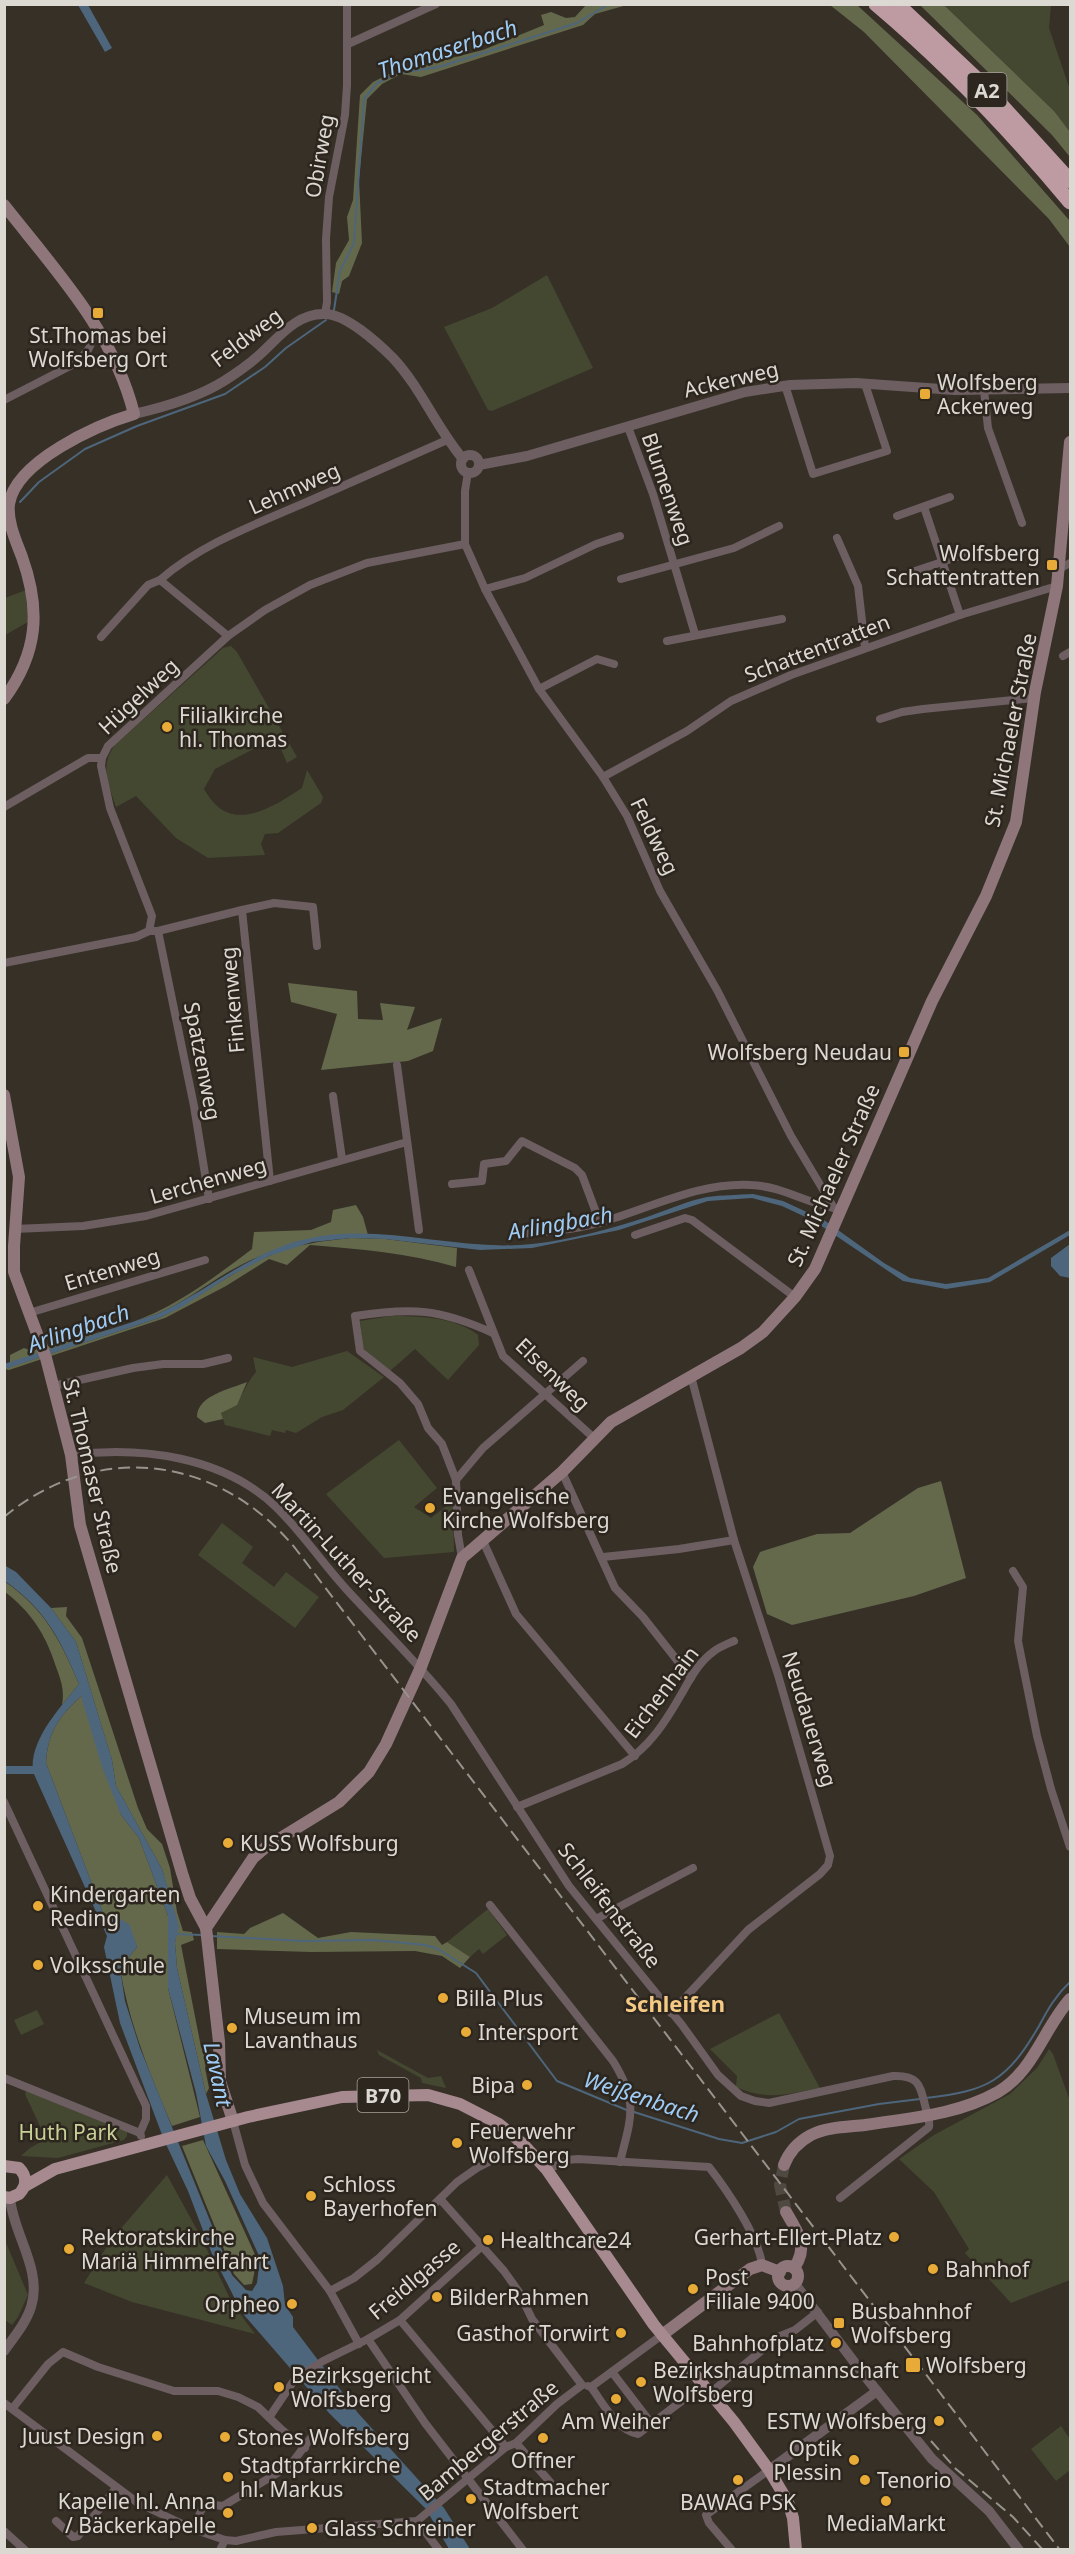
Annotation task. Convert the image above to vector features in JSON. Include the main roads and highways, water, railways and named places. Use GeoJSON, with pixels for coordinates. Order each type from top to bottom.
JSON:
{"type":"FeatureCollection","features":[{"type":"Feature","properties":{"kind":"highway","name":"A2"},"geometry":{"type":"LineString","coordinates":[[876,4],[974,94],[1035,159],[1071,202]]}},
{"type":"Feature","properties":{"kind":"highway","name":"A2"},"geometry":{"type":"LineString","coordinates":[[897,4],[983,85],[1071,181]]}},
{"type":"Feature","properties":{"kind":"main road"},"geometry":{"type":"LineString","coordinates":[[4,205],[99,328],[117,362],[134,414],[98,426],[54,450],[38,463],[19,484],[7,503],[8,527],[32,585],[34,619],[32,645],[27,662],[18,680],[4,699]]}},
{"type":"Feature","properties":{"kind":"main road","name":"St. Michaeler Straße"},"geometry":{"type":"LineString","coordinates":[[206,1928],[253,1858],[339,1802],[369,1772],[386,1744],[421,1668],[462,1557],[562,1472],[610,1422],[741,1348],[764,1332],[795,1298],[815,1269],[829,1238],[836,1213],[932,1001],[986,896],[1016,822],[1034,698],[1057,586],[1065,566],[1071,442]]}},
{"type":"Feature","properties":{"kind":"main road","name":"St. Thomaser Straße"},"geometry":{"type":"LineString","coordinates":[[4,1095],[19,1177],[9,1273],[29,1313],[44,1353],[71,1455],[80,1526],[182,1873],[190,1898],[206,1928]]}},
{"type":"Feature","properties":{"kind":"main road"},"geometry":{"type":"LineString","coordinates":[[206,1928],[218,2031],[220,2081],[228,2122]]}},
{"type":"Feature","properties":{"kind":"main road"},"geometry":{"type":"LineString","coordinates":[[784,2165],[793,2149],[817,2133],[927,2111],[964,2107],[1009,2085],[1029,2063],[1054,2020],[1071,1999]]}},
{"type":"Feature","properties":{"kind":"main road","name":"B70"},"geometry":{"type":"LineString","coordinates":[[5,2166],[14,2166],[22,2171],[49,2171],[228,2122],[342,2097],[428,2095],[455,2102],[474,2111],[499,2124],[523,2144],[547,2170],[662,2335],[769,2470],[788,2502],[793,2518],[796,2550]]}},
{"type":"Feature","properties":{"kind":"main road"},"geometry":{"type":"LineString","coordinates":[[22,2171],[25,2186]]}},
{"type":"Feature","properties":{"kind":"main road","name":"B70"},"geometry":{"type":"LineString","coordinates":[[7,2197],[19,2194],[25,2186],[49,2171]]}},
{"type":"Feature","properties":{"kind":"main road"},"geometry":{"type":"LineString","coordinates":[[786,2212],[802,2242],[801,2256],[794,2268]]}},
{"type":"Feature","properties":{"kind":"main road"},"geometry":{"type":"LineString","coordinates":[[662,2335],[750,2269],[762,2265],[780,2272]]}},
{"type":"Feature","properties":{"kind":"main road"},"geometry":{"type":"LineString","coordinates":[[786,2267],[794,2268],[798,2277],[795,2284],[783,2285],[779,2279],[780,2272],[786,2267]]}},
{"type":"Feature","properties":{"kind":"water"},"geometry":{"type":"Polygon","coordinates":[[[78,5],[88,5],[112,48],[105,52],[78,5]]]}},
{"type":"Feature","properties":{"kind":"water","name":"Arlingbach"},"geometry":{"type":"Polygon","coordinates":[[[753,1194],[783,1201],[824,1220],[884,1263],[910,1278],[946,1284],[988,1278],[1070,1230],[1070,1235],[990,1282],[946,1289],[903,1281],[814,1221],[782,1206],[752,1198],[708,1201],[619,1230],[532,1248],[480,1250],[385,1239],[351,1238],[312,1242],[269,1256],[159,1318],[5,1369],[4,1364],[157,1314],[270,1251],[311,1238],[338,1234],[366,1234],[477,1244],[532,1244],[605,1230],[707,1197],[753,1194]]]}},
{"type":"Feature","properties":{"kind":"water"},"geometry":{"type":"Polygon","coordinates":[[[1070,1244],[1070,1278],[1060,1276],[1051,1266],[1051,1258],[1070,1244]]]}},
{"type":"Feature","properties":{"kind":"water"},"geometry":{"type":"Polygon","coordinates":[[[4,1565],[16,1572],[51,1608],[76,1642],[112,1760],[116,1786],[162,1869],[179,1926],[175,1943],[177,1968],[206,2094],[226,2160],[240,2194],[267,2238],[283,2286],[285,2305],[293,2317],[293,2327],[358,2413],[444,2508],[470,2549],[449,2549],[426,2509],[329,2413],[244,2315],[212,2254],[188,2191],[164,2140],[120,2023],[104,1947],[107,1936],[33,1772],[33,1760],[41,1736],[79,1684],[58,1639],[41,1614],[5,1581],[4,1565]],[[81,1696],[56,1725],[49,1742],[46,1763],[103,1913],[111,1920],[117,1917],[130,1925],[137,1947],[120,1968],[125,2001],[140,2048],[232,2275],[246,2290],[252,2291],[257,2283],[260,2258],[225,2181],[206,2146],[196,2093],[168,1988],[168,1916],[139,1838],[121,1815],[102,1767],[81,1696]]]}},
{"type":"Feature","properties":{"kind":"waterway","name":"Thomaserbach"},"geometry":{"type":"LineString","coordinates":[[334,310],[340,271],[354,243],[364,99],[377,83],[398,73],[439,67],[577,23],[609,4]]}},
{"type":"Feature","properties":{"kind":"waterway","name":"Thomaserbach"},"geometry":{"type":"LineString","coordinates":[[20,502],[39,482],[85,449],[137,426],[225,394],[265,367],[286,348],[326,320]]}},
{"type":"Feature","properties":{"kind":"waterway"},"geometry":{"type":"LineString","coordinates":[[4,1770],[41,1770]]}},
{"type":"Feature","properties":{"kind":"waterway","name":"Weißenbach"},"geometry":{"type":"LineString","coordinates":[[175,1934],[202,1935]]}},
{"type":"Feature","properties":{"kind":"waterway","name":"Weißenbach"},"geometry":{"type":"LineString","coordinates":[[211,1936],[302,1941],[374,1940],[425,1945],[438,1949],[476,1973],[557,2081],[629,2111]]}},
{"type":"Feature","properties":{"kind":"waterway","name":"Weißenbach"},"geometry":{"type":"LineString","coordinates":[[926,2098],[981,2087],[1006,2071],[1028,2045],[1053,2003],[1070,1982]]}},
{"type":"Feature","properties":{"kind":"waterway","name":"Weißenbach"},"geometry":{"type":"LineString","coordinates":[[634,2112],[719,2139],[742,2143],[776,2132],[799,2119],[920,2099]]}},
{"type":"Feature","properties":{"kind":"tunnel"},"geometry":{"type":"LineString","coordinates":[[784,2165],[780,2185],[786,2212]]}},
{"type":"Feature","properties":{"kind":"railway"},"geometry":{"type":"LineString","coordinates":[[4,1517],[40,1492],[78,1476],[117,1468],[156,1469],[194,1477],[231,1493],[265,1517],[295,1548],[1060,2550]]}},
{"type":"Feature","properties":{"kind":"railway"},"geometry":{"type":"LineString","coordinates":[[931,2441],[956,2469],[1013,2517],[1043,2550]]}},
{"type":"Feature","properties":{"kind":"place","name":"St.Thomas bei Wolfsberg Ort"},"geometry":{"type":"Point","coordinates":[98,313]}},
{"type":"Feature","properties":{"kind":"place","name":"Wolfsberg Ackerweg"},"geometry":{"type":"Point","coordinates":[925,394]}},
{"type":"Feature","properties":{"kind":"place","name":"Wolfsberg Schattentratten"},"geometry":{"type":"Point","coordinates":[1052,565]}},
{"type":"Feature","properties":{"kind":"place","name":"Filialkirche hl. Thomas"},"geometry":{"type":"Point","coordinates":[167,727]}},
{"type":"Feature","properties":{"kind":"place","name":"Wolfsberg Neudau"},"geometry":{"type":"Point","coordinates":[904,1052]}},
{"type":"Feature","properties":{"kind":"place","name":"Evangelische Kirche Wolfsberg"},"geometry":{"type":"Point","coordinates":[430,1508]}},
{"type":"Feature","properties":{"kind":"place","name":"KUSS Wolfsburg"},"geometry":{"type":"Point","coordinates":[228,1843]}},
{"type":"Feature","properties":{"kind":"place","name":"Kindergarten Reding"},"geometry":{"type":"Point","coordinates":[38,1906]}},
{"type":"Feature","properties":{"kind":"place","name":"Volksschule"},"geometry":{"type":"Point","coordinates":[38,1965]}},
{"type":"Feature","properties":{"kind":"place","name":"Billa Plus"},"geometry":{"type":"Point","coordinates":[443,1998]}},
{"type":"Feature","properties":{"kind":"place","name":"Museum im Lavanthaus"},"geometry":{"type":"Point","coordinates":[232,2028]}},
{"type":"Feature","properties":{"kind":"place","name":"Intersport"},"geometry":{"type":"Point","coordinates":[466,2032]}},
{"type":"Feature","properties":{"kind":"place","name":"Bipa"},"geometry":{"type":"Point","coordinates":[527,2085]}},
{"type":"Feature","properties":{"kind":"place","name":"Feuerwehr Wolfsberg"},"geometry":{"type":"Point","coordinates":[457,2143]}},
{"type":"Feature","properties":{"kind":"place","name":"Schloss Bayerhofen"},"geometry":{"type":"Point","coordinates":[311,2196]}},
{"type":"Feature","properties":{"kind":"place","name":"Gerhart-Ellert-Platz"},"geometry":{"type":"Point","coordinates":[894,2237]}},
{"type":"Feature","properties":{"kind":"place","name":"Healthcare24"},"geometry":{"type":"Point","coordinates":[488,2240]}},
{"type":"Feature","properties":{"kind":"place","name":"Rektoratskirche Mariä Himmelfahrt"},"geometry":{"type":"Point","coordinates":[69,2249]}},
{"type":"Feature","properties":{"kind":"place","name":"Bahnhof"},"geometry":{"type":"Point","coordinates":[933,2269]}},
{"type":"Feature","properties":{"kind":"place","name":"Post Filiale 9400"},"geometry":{"type":"Point","coordinates":[693,2289]}},
{"type":"Feature","properties":{"kind":"place","name":"BilderRahmen"},"geometry":{"type":"Point","coordinates":[437,2297]}},
{"type":"Feature","properties":{"kind":"place","name":"Orpheo"},"geometry":{"type":"Point","coordinates":[292,2304]}},
{"type":"Feature","properties":{"kind":"place","name":"Busbahnhof Wolfsberg"},"geometry":{"type":"Point","coordinates":[839,2323]}},
{"type":"Feature","properties":{"kind":"place","name":"Gasthof Torwirt"},"geometry":{"type":"Point","coordinates":[621,2333]}},
{"type":"Feature","properties":{"kind":"place","name":"Bahnhofplatz"},"geometry":{"type":"Point","coordinates":[836,2343]}},
{"type":"Feature","properties":{"kind":"place","name":"Wolfsberg"},"geometry":{"type":"Point","coordinates":[913,2365]}},
{"type":"Feature","properties":{"kind":"place","name":"Bezirkshauptmannschaft Wolfsberg"},"geometry":{"type":"Point","coordinates":[641,2382]}},
{"type":"Feature","properties":{"kind":"place","name":"Bezirksgericht Wolfsberg"},"geometry":{"type":"Point","coordinates":[279,2387]}},
{"type":"Feature","properties":{"kind":"place","name":"Am Weiher"},"geometry":{"type":"Point","coordinates":[616,2399]}},
{"type":"Feature","properties":{"kind":"place","name":"ESTW Wolfsberg"},"geometry":{"type":"Point","coordinates":[939,2421]}},
{"type":"Feature","properties":{"kind":"place","name":"Juust Design"},"geometry":{"type":"Point","coordinates":[157,2436]}},
{"type":"Feature","properties":{"kind":"place","name":"Stones Wolfsberg"},"geometry":{"type":"Point","coordinates":[225,2437]}},
{"type":"Feature","properties":{"kind":"place","name":"Offner"},"geometry":{"type":"Point","coordinates":[543,2438]}},
{"type":"Feature","properties":{"kind":"place","name":"Optik Plessin"},"geometry":{"type":"Point","coordinates":[854,2460]}},
{"type":"Feature","properties":{"kind":"place","name":"Stadtpfarrkirche hl. Markus"},"geometry":{"type":"Point","coordinates":[228,2477]}},
{"type":"Feature","properties":{"kind":"place","name":"BAWAG PSK"},"geometry":{"type":"Point","coordinates":[738,2480]}},
{"type":"Feature","properties":{"kind":"place","name":"Tenorio"},"geometry":{"type":"Point","coordinates":[865,2480]}},
{"type":"Feature","properties":{"kind":"place","name":"Stadtmacher Wolfsbert"},"geometry":{"type":"Point","coordinates":[471,2499]}},
{"type":"Feature","properties":{"kind":"place","name":"MediaMarkt"},"geometry":{"type":"Point","coordinates":[886,2501]}},
{"type":"Feature","properties":{"kind":"place","name":"Kapelle hl. Anna / Bäckerkapelle"},"geometry":{"type":"Point","coordinates":[228,2513]}},
{"type":"Feature","properties":{"kind":"place","name":"Glass Schreiner"},"geometry":{"type":"Point","coordinates":[312,2528]}},
{"type":"Feature","properties":{"kind":"district","name":"Schleifen"},"geometry":{"type":"Point","coordinates":[675,2003]}},
{"type":"Feature","properties":{"kind":"water label","name":"Lavant"},"geometry":{"type":"Point","coordinates":[219,2074]}},
{"type":"Feature","properties":{"kind":"park label","name":"Huth Park"},"geometry":{"type":"Point","coordinates":[68,2132]}}]}
